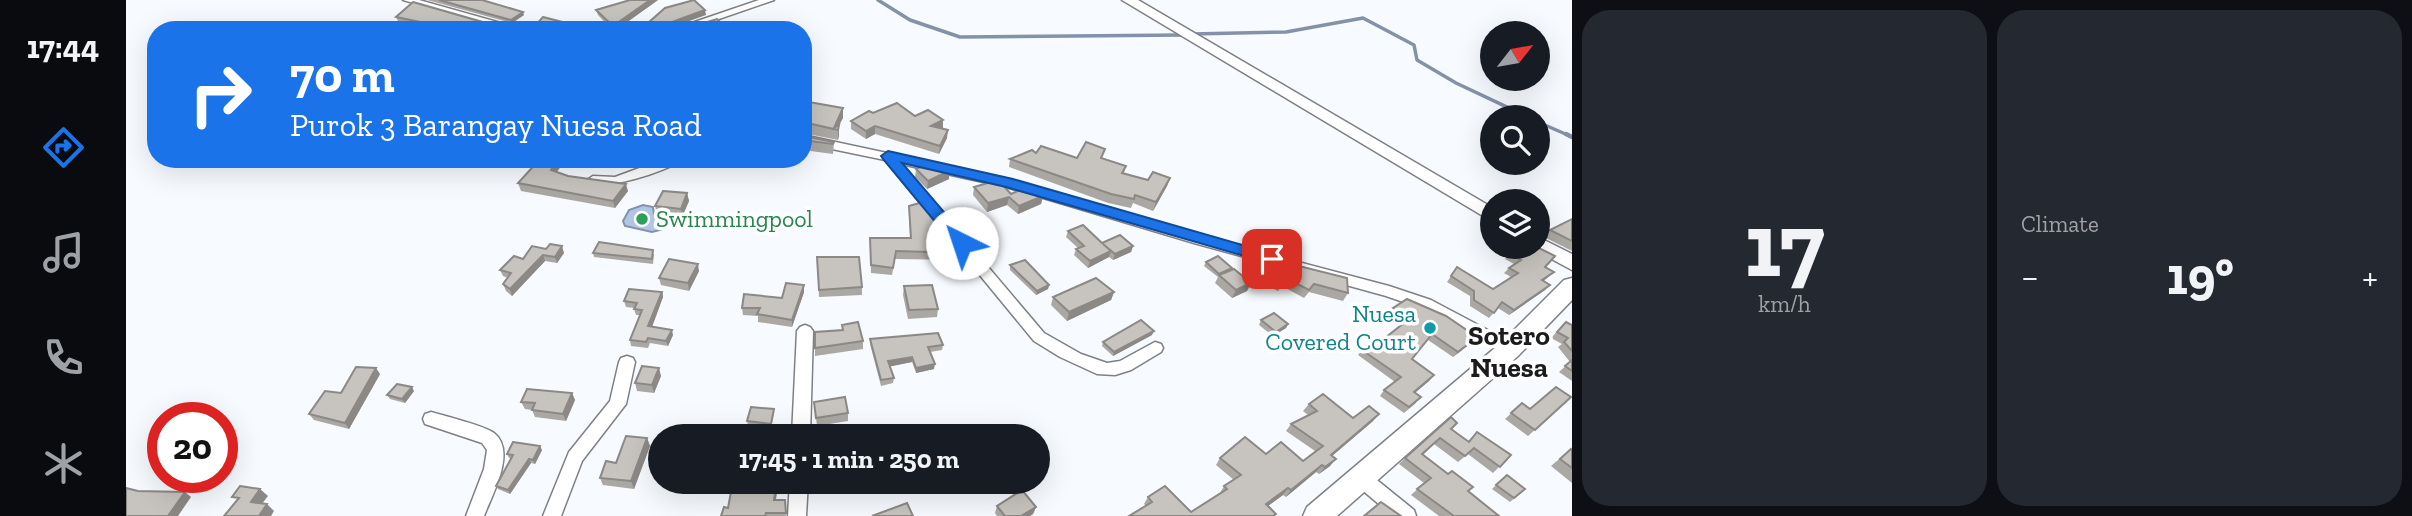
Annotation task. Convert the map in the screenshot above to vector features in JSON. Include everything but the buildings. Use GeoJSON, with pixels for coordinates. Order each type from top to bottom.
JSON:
{"type":"FeatureCollection","features":[{"type":"Feature","properties":{"kind":"highway"},"geometry":{"type":"LineString","coordinates":[[1317,516],[1510,349],[1572,286]]}},
{"type":"Feature","properties":{"kind":"main road"},"geometry":{"type":"LineString","coordinates":[[1129,0],[1480,208]]}},
{"type":"Feature","properties":{"kind":"main road"},"geometry":{"type":"LineString","coordinates":[[1550,250],[1572,264]]}},
{"type":"Feature","properties":{"kind":"street"},"geometry":{"type":"LineString","coordinates":[[408,0],[487,21]]}},
{"type":"Feature","properties":{"kind":"street"},"geometry":{"type":"LineString","coordinates":[[700,21],[769,0]]}},
{"type":"Feature","properties":{"kind":"street"},"geometry":{"type":"LineString","coordinates":[[812,141],[1008,183],[1414,298],[1510,349]]}},
{"type":"Feature","properties":{"kind":"street"},"geometry":{"type":"LineString","coordinates":[[888,156],[1039,337],[1057,349],[1104,369],[1115,369],[1155,348]]}},
{"type":"Feature","properties":{"kind":"street"},"geometry":{"type":"LineString","coordinates":[[582,179],[616,181],[652,168]]}},
{"type":"Feature","properties":{"kind":"street"},"geometry":{"type":"LineString","coordinates":[[801,424],[805,331]]}},
{"type":"Feature","properties":{"kind":"street"},"geometry":{"type":"LineString","coordinates":[[552,516],[575,457],[618,404],[627,362]]}},
{"type":"Feature","properties":{"kind":"street"},"geometry":{"type":"LineString","coordinates":[[431,419],[488,439],[496,449],[493,469],[475,516]]}},
{"type":"Feature","properties":{"kind":"street"},"geometry":{"type":"LineString","coordinates":[[1361,478],[1407,516]]}},
{"type":"Feature","properties":{"kind":"street"},"geometry":{"type":"LineString","coordinates":[[797,516],[798,494]]}},
{"type":"Feature","properties":{"kind":"water","name":"Swimmingpool"},"geometry":{"type":"Polygon","coordinates":[[[643,205],[653,207],[654,214],[666,225],[664,229],[652,232],[625,226],[623,221],[629,210],[643,205]]]}},
{"type":"Feature","properties":{"kind":"waterway"},"geometry":{"type":"LineString","coordinates":[[878,0],[910,20],[960,37],[1183,35]]}},
{"type":"Feature","properties":{"kind":"waterway"},"geometry":{"type":"LineString","coordinates":[[1192,34],[1286,32],[1363,18],[1414,45],[1417,60],[1456,83],[1503,105]]}},
{"type":"Feature","properties":{"kind":"waterway"},"geometry":{"type":"LineString","coordinates":[[1550,127],[1570,136]]}},
{"type":"Feature","properties":{"kind":"waterway"},"geometry":{"type":"LineString","coordinates":[[1566,134],[1570,136]]}},
{"type":"Feature","properties":{"kind":"place","name":"Swimmingpool"},"geometry":{"type":"Point","coordinates":[642,219]}},
{"type":"Feature","properties":{"kind":"place","name":"Nuesa Covered Court"},"geometry":{"type":"Point","coordinates":[1430,328]}},
{"type":"Feature","properties":{"kind":"district","name":"Sotero Nuesa"},"geometry":{"type":"Point","coordinates":[1509,351]}},
{"type":"Feature","properties":{"kind":"route"},"geometry":{"type":"LineString","coordinates":[[962,243],[888,156],[1008,183],[1272,259]]}}]}
